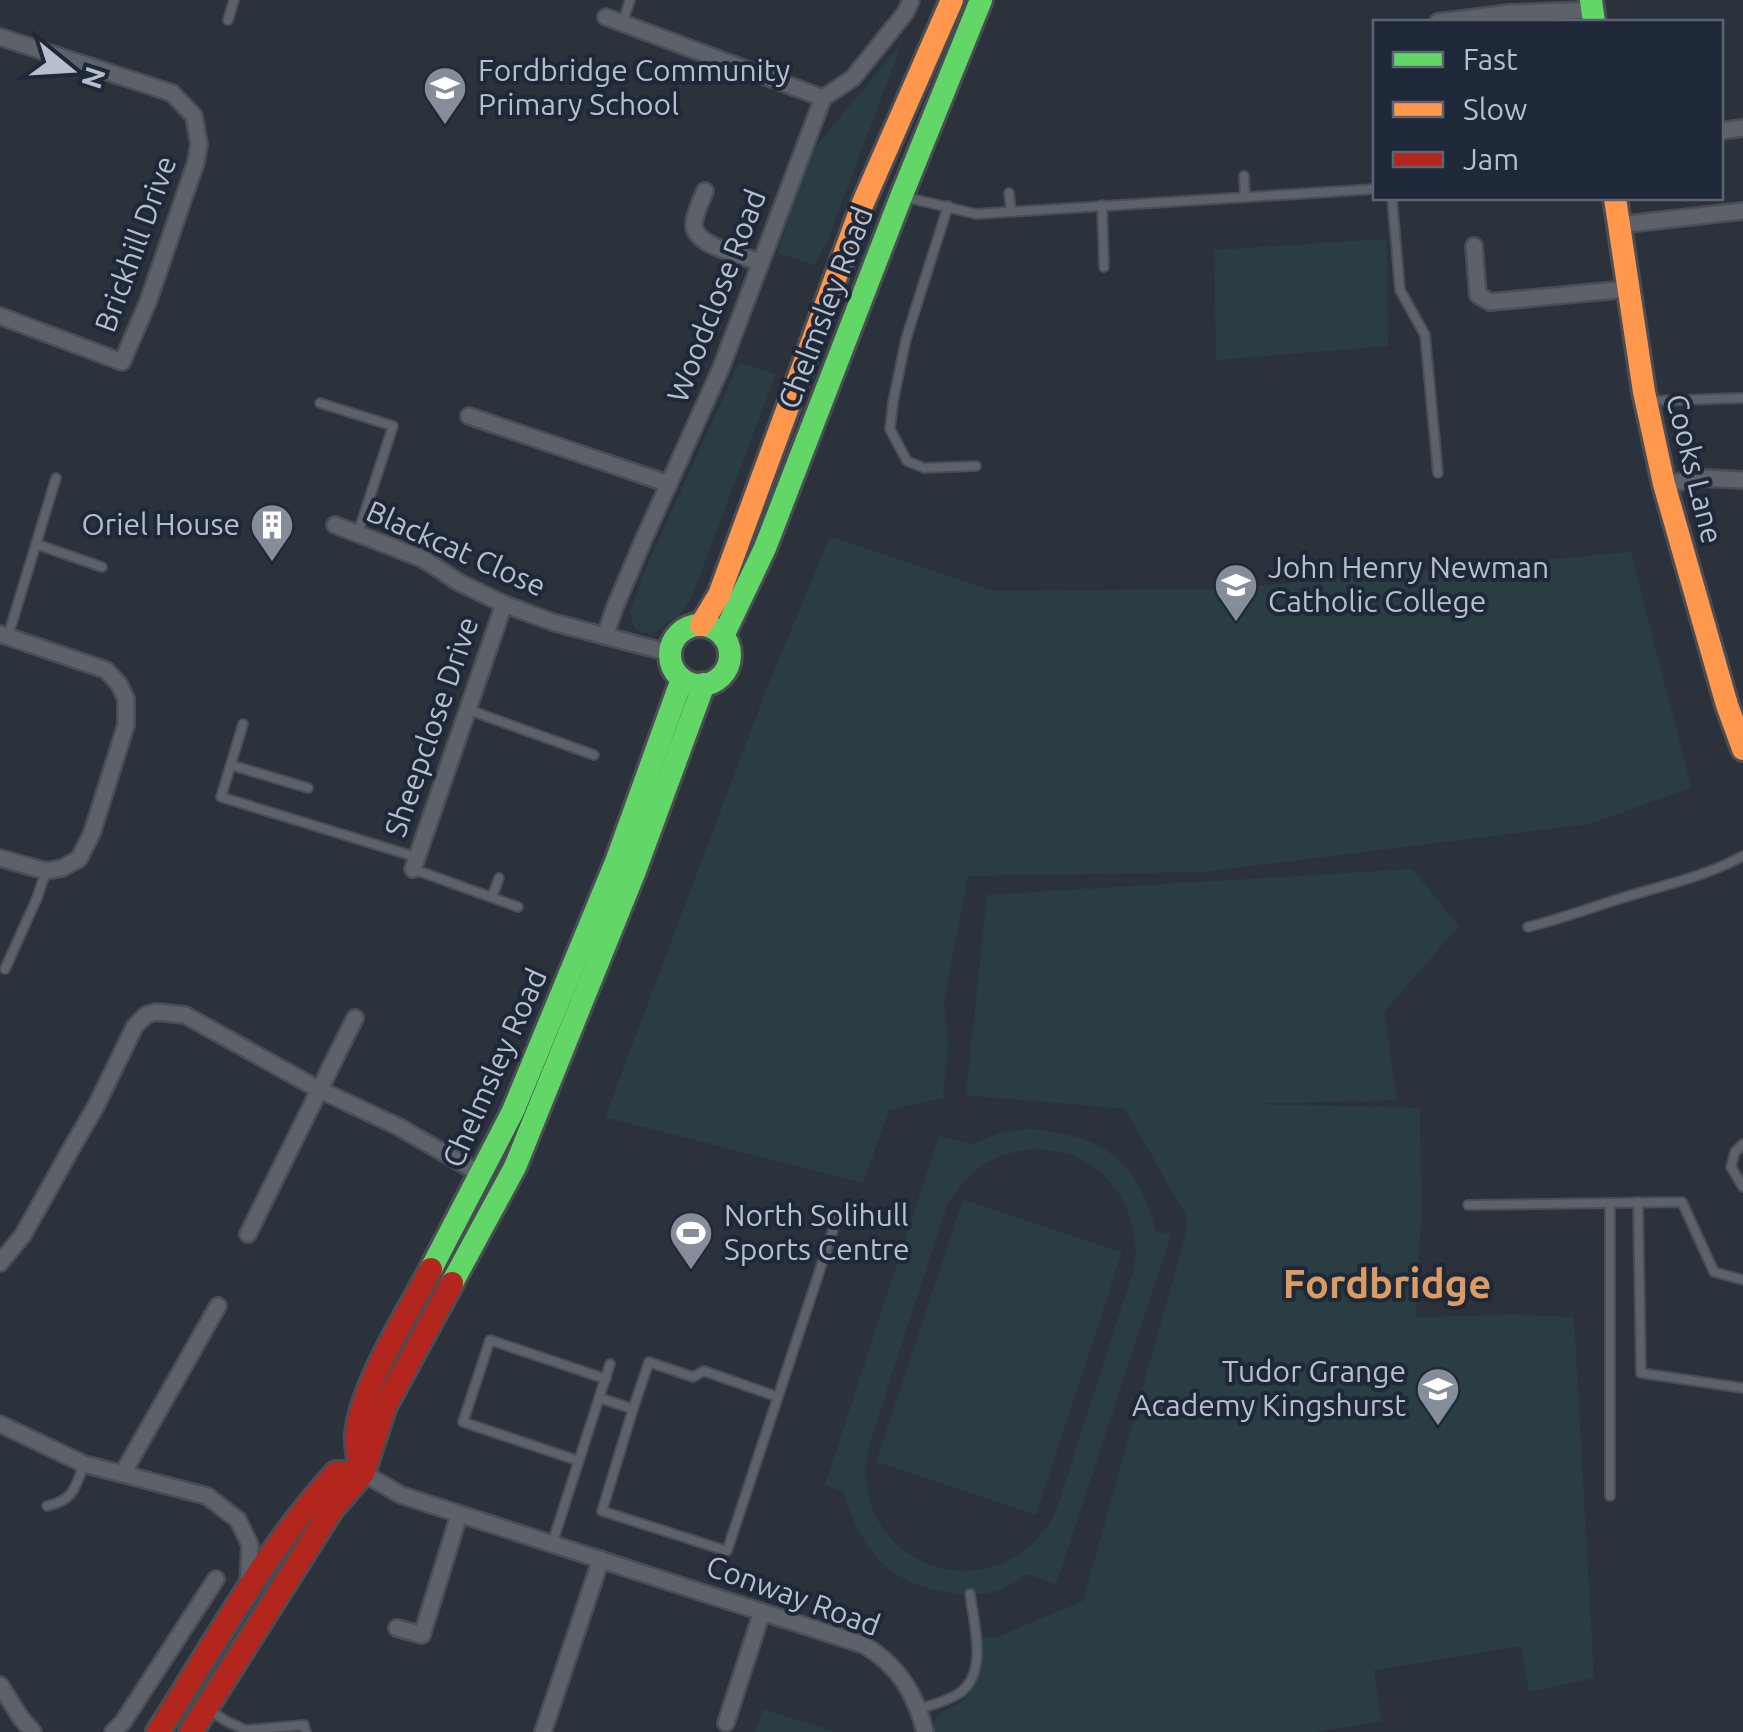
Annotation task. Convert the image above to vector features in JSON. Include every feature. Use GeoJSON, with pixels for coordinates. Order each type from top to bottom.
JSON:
{"type":"FeatureCollection","features":[{"type":"Feature","properties":{"kind":"street"},"geometry":{"type":"LineString","coordinates":[[606,17],[823,98],[853,78],[889,36],[911,0]]}},
{"type":"Feature","properties":{"kind":"street","name":"Chelmsley Road"},"geometry":{"type":"LineString","coordinates":[[670,653],[678,634],[701,625],[719,595],[863,203],[952,0]]}},
{"type":"Feature","properties":{"kind":"street","name":"Chelmsley Road"},"geometry":{"type":"LineString","coordinates":[[693,682],[722,676],[728,666],[729,650],[723,636],[765,548],[981,0]]}},
{"type":"Feature","properties":{"kind":"street"},"geometry":{"type":"LineString","coordinates":[[1454,20],[1510,13],[1593,11]]}},
{"type":"Feature","properties":{"kind":"street","name":"Brickhill Drive"},"geometry":{"type":"LineString","coordinates":[[0,37],[172,93],[194,116],[200,144],[148,302],[122,362],[0,316]]}},
{"type":"Feature","properties":{"kind":"street","name":"Woodclose Road"},"geometry":{"type":"LineString","coordinates":[[605,636],[614,607],[721,368],[823,98]]}},
{"type":"Feature","properties":{"kind":"street"},"geometry":{"type":"LineString","coordinates":[[704,192],[694,225],[696,234],[703,242],[760,262]]}},
{"type":"Feature","properties":{"kind":"street","name":"Cooks Lane"},"geometry":{"type":"LineString","coordinates":[[1615,200],[1646,401],[1664,484],[1743,750]]}},
{"type":"Feature","properties":{"kind":"street"},"geometry":{"type":"LineString","coordinates":[[1619,225],[1743,211]]}},
{"type":"Feature","properties":{"kind":"street"},"geometry":{"type":"LineString","coordinates":[[1474,246],[1478,295],[1490,302],[1628,288]]}},
{"type":"Feature","properties":{"kind":"street"},"geometry":{"type":"LineString","coordinates":[[468,416],[670,484]]}},
{"type":"Feature","properties":{"kind":"street"},"geometry":{"type":"LineString","coordinates":[[1664,484],[1704,478],[1743,480]]}},
{"type":"Feature","properties":{"kind":"street","name":"Blackcat Close"},"geometry":{"type":"LineString","coordinates":[[335,525],[423,559],[504,604],[552,622],[670,653]]}},
{"type":"Feature","properties":{"kind":"street","name":"Sheepclose Drive"},"geometry":{"type":"LineString","coordinates":[[415,863],[504,604]]}},
{"type":"Feature","properties":{"kind":"street"},"geometry":{"type":"LineString","coordinates":[[701,625],[723,636]]}},
{"type":"Feature","properties":{"kind":"street"},"geometry":{"type":"LineString","coordinates":[[0,858],[46,871],[62,868],[78,858],[92,833],[126,725],[126,699],[106,670],[4,635]]}},
{"type":"Feature","properties":{"kind":"street"},"geometry":{"type":"LineString","coordinates":[[670,653],[673,669],[693,682]]}},
{"type":"Feature","properties":{"kind":"street","name":"Chelmsley Road"},"geometry":{"type":"LineString","coordinates":[[363,1473],[355,1452],[356,1426],[371,1384],[513,1111],[693,682]]}},
{"type":"Feature","properties":{"kind":"street","name":"Chelmsley Road"},"geometry":{"type":"LineString","coordinates":[[191,1732],[332,1508],[363,1473],[386,1406],[515,1167],[600,960],[693,682]]}},
{"type":"Feature","properties":{"kind":"street"},"geometry":{"type":"LineString","coordinates":[[0,1263],[23,1235],[96,1106],[135,1026],[146,1015],[156,1012],[185,1015],[482,1174]]}},
{"type":"Feature","properties":{"kind":"street"},"geometry":{"type":"LineString","coordinates":[[248,1234],[355,1018]]}},
{"type":"Feature","properties":{"kind":"street"},"geometry":{"type":"LineString","coordinates":[[123,1473],[218,1306]]}},
{"type":"Feature","properties":{"kind":"street"},"geometry":{"type":"LineString","coordinates":[[0,1424],[84,1464],[207,1496],[238,1520],[250,1545],[248,1594]]}},
{"type":"Feature","properties":{"kind":"street"},"geometry":{"type":"LineString","coordinates":[[158,1732],[273,1553],[314,1497],[336,1473],[363,1473]]}},
{"type":"Feature","properties":{"kind":"street","name":"Conway Road"},"geometry":{"type":"LineString","coordinates":[[363,1473],[401,1495],[459,1515],[849,1640],[879,1654],[897,1670],[919,1709],[924,1732]]}},
{"type":"Feature","properties":{"kind":"street"},"geometry":{"type":"LineString","coordinates":[[397,1628],[422,1635],[459,1515]]}},
{"type":"Feature","properties":{"kind":"street"},"geometry":{"type":"LineString","coordinates":[[543,1732],[601,1559]]}},
{"type":"Feature","properties":{"kind":"street"},"geometry":{"type":"LineString","coordinates":[[113,1732],[124,1722],[216,1579]]}},
{"type":"Feature","properties":{"kind":"street"},"geometry":{"type":"LineString","coordinates":[[726,1722],[762,1612]]}},
{"type":"Feature","properties":{"kind":"street"},"geometry":{"type":"LineString","coordinates":[[0,1684],[34,1732]]}},
{"type":"Feature","properties":{"kind":"lane"},"geometry":{"type":"LineString","coordinates":[[228,20],[234,0]]}},
{"type":"Feature","properties":{"kind":"lane"},"geometry":{"type":"LineString","coordinates":[[622,24],[630,0]]}},
{"type":"Feature","properties":{"kind":"lane"},"geometry":{"type":"LineString","coordinates":[[1244,176],[1244,196]]}},
{"type":"Feature","properties":{"kind":"lane"},"geometry":{"type":"LineString","coordinates":[[901,196],[976,214],[1373,188]]}},
{"type":"Feature","properties":{"kind":"lane"},"geometry":{"type":"LineString","coordinates":[[1009,193],[1010,211]]}},
{"type":"Feature","properties":{"kind":"lane"},"geometry":{"type":"LineString","coordinates":[[1392,200],[1400,290],[1425,335],[1438,474]]}},
{"type":"Feature","properties":{"kind":"lane"},"geometry":{"type":"LineString","coordinates":[[1102,205],[1104,267]]}},
{"type":"Feature","properties":{"kind":"lane"},"geometry":{"type":"LineString","coordinates":[[948,206],[906,340],[890,430],[908,461],[924,468],[976,466]]}},
{"type":"Feature","properties":{"kind":"lane"},"geometry":{"type":"LineString","coordinates":[[1646,401],[1743,398]]}},
{"type":"Feature","properties":{"kind":"lane"},"geometry":{"type":"LineString","coordinates":[[320,403],[393,426],[358,534]]}},
{"type":"Feature","properties":{"kind":"lane"},"geometry":{"type":"LineString","coordinates":[[4,635],[56,478]]}},
{"type":"Feature","properties":{"kind":"lane"},"geometry":{"type":"LineString","coordinates":[[36,544],[102,567]]}},
{"type":"Feature","properties":{"kind":"lane"},"geometry":{"type":"LineString","coordinates":[[469,710],[594,755]]}},
{"type":"Feature","properties":{"kind":"lane"},"geometry":{"type":"LineString","coordinates":[[243,724],[222,797],[415,863],[518,907]]}},
{"type":"Feature","properties":{"kind":"lane"},"geometry":{"type":"LineString","coordinates":[[231,765],[308,788]]}},
{"type":"Feature","properties":{"kind":"lane"},"geometry":{"type":"LineString","coordinates":[[1528,928],[1719,869],[1743,856]]}},
{"type":"Feature","properties":{"kind":"lane"},"geometry":{"type":"LineString","coordinates":[[5,970],[46,871]]}},
{"type":"Feature","properties":{"kind":"lane"},"geometry":{"type":"LineString","coordinates":[[492,898],[499,878]]}},
{"type":"Feature","properties":{"kind":"lane"},"geometry":{"type":"LineString","coordinates":[[1743,1144],[1735,1152],[1731,1166],[1743,1187]]}},
{"type":"Feature","properties":{"kind":"lane"},"geometry":{"type":"LineString","coordinates":[[1638,1202],[1641,1374],[1743,1388]]}},
{"type":"Feature","properties":{"kind":"lane"},"geometry":{"type":"LineString","coordinates":[[1468,1204],[1682,1202],[1714,1272],[1743,1280]]}},
{"type":"Feature","properties":{"kind":"lane"},"geometry":{"type":"LineString","coordinates":[[1610,1203],[1610,1496]]}},
{"type":"Feature","properties":{"kind":"lane"},"geometry":{"type":"LineString","coordinates":[[778,1396],[704,1371],[693,1377],[649,1362],[602,1511],[727,1552],[838,1215]]}},
{"type":"Feature","properties":{"kind":"lane"},"geometry":{"type":"LineString","coordinates":[[579,1462],[463,1422],[490,1340],[606,1379]]}},
{"type":"Feature","properties":{"kind":"lane"},"geometry":{"type":"LineString","coordinates":[[552,1544],[610,1364]]}},
{"type":"Feature","properties":{"kind":"lane"},"geometry":{"type":"LineString","coordinates":[[600,1398],[634,1410]]}},
{"type":"Feature","properties":{"kind":"lane"},"geometry":{"type":"LineString","coordinates":[[47,1506],[72,1494],[84,1464]]}},
{"type":"Feature","properties":{"kind":"lane"},"geometry":{"type":"LineString","coordinates":[[919,1709],[956,1696],[968,1686],[977,1667],[970,1594]]}},
{"type":"Feature","properties":{"kind":"lane"},"geometry":{"type":"LineString","coordinates":[[207,1707],[245,1730],[304,1724],[306,1732]]}},
{"type":"Feature","properties":{"kind":"shaded area"},"geometry":{"type":"Polygon","coordinates":[[[902,43],[828,239],[814,265],[778,253],[797,188],[816,146],[902,43]]]}},
{"type":"Feature","properties":{"kind":"shaded area"},"geometry":{"type":"Polygon","coordinates":[[[1387,239],[1388,346],[1216,360],[1214,250],[1387,239]]]}},
{"type":"Feature","properties":{"kind":"shaded area"},"geometry":{"type":"Polygon","coordinates":[[[739,363],[776,374],[690,601],[680,614],[652,634],[635,629],[630,613],[646,567],[739,363]]]}},
{"type":"Feature","properties":{"kind":"shaded area"},"geometry":{"type":"Polygon","coordinates":[[[830,537],[993,591],[1225,589],[1631,552],[1691,788],[1589,824],[1202,872],[968,876],[944,1000],[948,1045],[943,1098],[889,1110],[863,1183],[605,1117],[767,688],[830,537]]]}},
{"type":"Feature","properties":{"kind":"shaded area","name":"Tudor Grange Academy Kingshurst"},"geometry":{"type":"Polygon","coordinates":[[[1412,869],[1459,926],[1384,1012],[1397,1100],[1246,1104],[1420,1108],[1421,1216],[1416,1317],[1574,1317],[1594,1678],[1529,1692],[1521,1646],[1374,1670],[1381,1721],[1317,1732],[933,1732],[938,1716],[962,1701],[978,1679],[981,1661],[976,1636],[997,1637],[1083,1601],[1185,1237],[1187,1217],[1125,1109],[966,1095],[987,895],[1412,869]]]}},
{"type":"Feature","properties":{"kind":"shaded area"},"geometry":{"type":"Polygon","coordinates":[[[1030,1129],[1055,1132],[1077,1137],[1113,1155],[1138,1185],[1156,1231],[1171,1235],[1056,1584],[1027,1574],[1000,1590],[950,1593],[916,1584],[886,1567],[860,1533],[844,1492],[825,1485],[939,1136],[973,1144],[1000,1133],[1030,1129]],[[1035,1149],[1005,1155],[983,1165],[964,1181],[947,1205],[869,1445],[867,1487],[879,1522],[901,1548],[931,1565],[965,1571],[999,1565],[1030,1545],[1056,1511],[1134,1269],[1134,1235],[1124,1202],[1115,1188],[1090,1164],[1074,1156],[1035,1149]]]}},
{"type":"Feature","properties":{"kind":"shaded area"},"geometry":{"type":"Polygon","coordinates":[[[963,1200],[1122,1252],[1036,1515],[876,1462],[963,1200]]]}},
{"type":"Feature","properties":{"kind":"shaded area"},"geometry":{"type":"Polygon","coordinates":[[[230,1638],[237,1644],[181,1732],[171,1732],[230,1638]]]}},
{"type":"Feature","properties":{"kind":"shaded area"},"geometry":{"type":"Polygon","coordinates":[[[764,1709],[835,1732],[755,1732],[764,1709]]]}},
{"type":"Feature","properties":{"kind":"traffic: fast"},"geometry":{"type":"LineString","coordinates":[[723,636],[765,548],[981,0]]}},
{"type":"Feature","properties":{"kind":"traffic: fast"},"geometry":{"type":"LineString","coordinates":[[1591,0],[1594,20]]}},
{"type":"Feature","properties":{"kind":"traffic: fast"},"geometry":{"type":"LineString","coordinates":[[700,625],[721,634],[730,655],[721,676],[700,685],[679,676],[670,655],[679,634],[700,625]]}},
{"type":"Feature","properties":{"kind":"traffic: fast"},"geometry":{"type":"LineString","coordinates":[[431,1269],[513,1111],[616,862],[682,679]]}},
{"type":"Feature","properties":{"kind":"traffic: fast"},"geometry":{"type":"LineString","coordinates":[[452,1283],[515,1167],[635,871],[704,684]]}},
{"type":"Feature","properties":{"kind":"traffic: slow"},"geometry":{"type":"LineString","coordinates":[[701,625],[719,595],[863,203],[952,0]]}},
{"type":"Feature","properties":{"kind":"traffic: slow"},"geometry":{"type":"LineString","coordinates":[[1615,200],[1644,392],[1664,484],[1743,749]]}},
{"type":"Feature","properties":{"kind":"traffic: jam"},"geometry":{"type":"LineString","coordinates":[[158,1732],[242,1598],[311,1502],[336,1473],[363,1473],[358,1454],[360,1415],[387,1350],[431,1269]]}},
{"type":"Feature","properties":{"kind":"traffic: jam"},"geometry":{"type":"LineString","coordinates":[[191,1732],[332,1509],[363,1473],[385,1406],[452,1283]]}},
{"type":"Feature","properties":{"kind":"place","name":"Fordbridge Community Primary School"},"geometry":{"type":"Point","coordinates":[445,126]}},
{"type":"Feature","properties":{"kind":"place","name":"Oriel House"},"geometry":{"type":"Point","coordinates":[272,563]}},
{"type":"Feature","properties":{"kind":"place","name":"John Henry Newman Catholic College"},"geometry":{"type":"Point","coordinates":[1236,623]}},
{"type":"Feature","properties":{"kind":"place","name":"North Solihull Sports Centre"},"geometry":{"type":"Point","coordinates":[691,1271]}},
{"type":"Feature","properties":{"kind":"place","name":"Tudor Grange Academy Kingshurst"},"geometry":{"type":"Point","coordinates":[1438,1427]}},
{"type":"Feature","properties":{"kind":"district","name":"Fordbridge"},"geometry":{"type":"Point","coordinates":[1387,1284]}}]}
